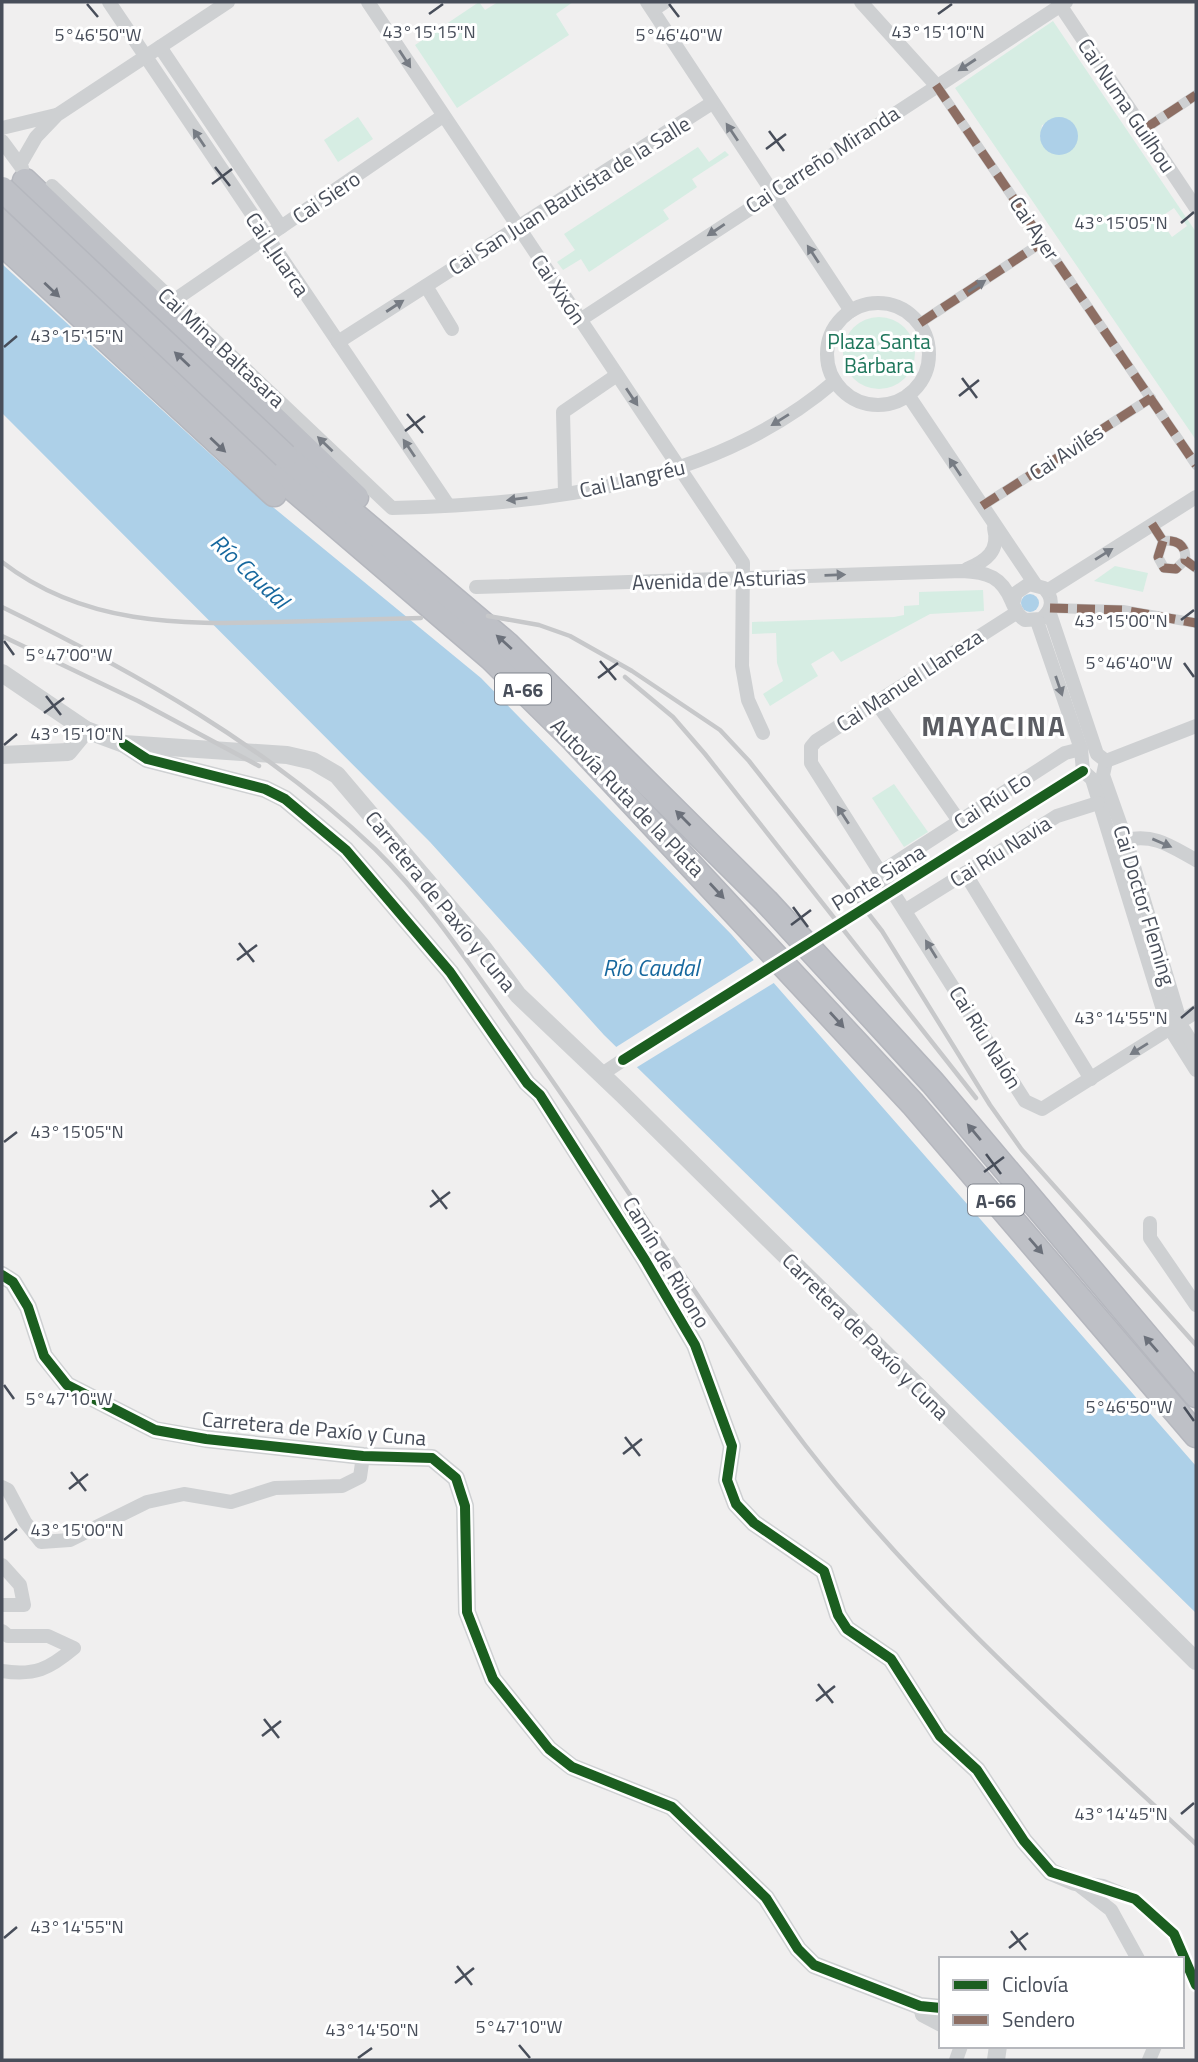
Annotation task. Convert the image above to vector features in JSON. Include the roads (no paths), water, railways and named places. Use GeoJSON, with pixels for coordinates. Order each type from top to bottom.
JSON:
{"type":"FeatureCollection","features":[{"type":"Feature","properties":{"kind":"highway","name":"Autovía Ruta de la Plata"},"geometry":{"type":"LineString","coordinates":[[16,178],[281,465],[424,573],[528,664],[802,939],[933,1083],[1149,1343],[1196,1395]]}},
{"type":"Feature","properties":{"kind":"highway"},"geometry":{"type":"LineString","coordinates":[[16,178],[393,532],[424,573]]}},
{"type":"Feature","properties":{"kind":"highway","name":"Autovía Ruta de la Plata"},"geometry":{"type":"LineString","coordinates":[[2,216],[281,465],[491,658],[574,740],[904,1094],[1196,1435]]}},
{"type":"Feature","properties":{"kind":"highway"},"geometry":{"type":"LineString","coordinates":[[2,243],[269,491],[414,604],[491,658]]}},
{"type":"Feature","properties":{"kind":"street","name":"Cai Ḷḷuarca"},"geometry":{"type":"LineString","coordinates":[[109,2],[447,505]]}},
{"type":"Feature","properties":{"kind":"street"},"geometry":{"type":"LineString","coordinates":[[16,178],[36,137],[57,115],[228,2]]}},
{"type":"Feature","properties":{"kind":"street","name":"Cai Xixón"},"geometry":{"type":"LineString","coordinates":[[368,2],[743,564],[743,578]]}},
{"type":"Feature","properties":{"kind":"street","name":"Cai Ayer"},"geometry":{"type":"LineString","coordinates":[[861,2],[936,85],[1196,465]]}},
{"type":"Feature","properties":{"kind":"street","name":"Cai Carreño Miranda"},"geometry":{"type":"LineString","coordinates":[[580,320],[1061,3]]}},
{"type":"Feature","properties":{"kind":"street","name":"Cai Numa Guilhou"},"geometry":{"type":"LineString","coordinates":[[1061,3],[1196,208]]}},
{"type":"Feature","properties":{"kind":"street"},"geometry":{"type":"LineString","coordinates":[[655,4],[712,103],[851,311]]}},
{"type":"Feature","properties":{"kind":"street"},"geometry":{"type":"LineString","coordinates":[[160,47],[281,228]]}},
{"type":"Feature","properties":{"kind":"street"},"geometry":{"type":"LineString","coordinates":[[1143,130],[1196,95]]}},
{"type":"Feature","properties":{"kind":"street","name":"Cai San Juan Bautista de la Salle"},"geometry":{"type":"LineString","coordinates":[[338,342],[712,103]]}},
{"type":"Feature","properties":{"kind":"street"},"geometry":{"type":"LineString","coordinates":[[2,128],[57,115]]}},
{"type":"Feature","properties":{"kind":"street","name":"Cai Siero"},"geometry":{"type":"LineString","coordinates":[[173,301],[443,117]]}},
{"type":"Feature","properties":{"kind":"street"},"geometry":{"type":"LineString","coordinates":[[2,141],[16,178],[20,200],[2,216]]}},
{"type":"Feature","properties":{"kind":"street","name":"Cai Mina Baltasara"},"geometry":{"type":"LineString","coordinates":[[52,186],[392,508]]}},
{"type":"Feature","properties":{"kind":"street"},"geometry":{"type":"LineString","coordinates":[[920,323],[1044,241]]}},
{"type":"Feature","properties":{"kind":"street","name":"Cai San Juan Bautista de la Salle"},"geometry":{"type":"LineString","coordinates":[[426,286],[452,329]]}},
{"type":"Feature","properties":{"kind":"street"},"geometry":{"type":"LineString","coordinates":[[879,303],[894,305],[920,323],[930,354],[927,370],[919,384],[908,395],[893,402],[876,405],[860,401],[846,393],[835,381],[829,367],[831,336],[838,323],[851,311],[879,303]]}},
{"type":"Feature","properties":{"kind":"street"},"geometry":{"type":"LineString","coordinates":[[565,493],[563,412],[617,375]]}},
{"type":"Feature","properties":{"kind":"street","name":"Cai Llangréu"},"geometry":{"type":"LineString","coordinates":[[392,508],[565,493],[627,483],[681,470],[740,444],[799,408],[835,381]]}},
{"type":"Feature","properties":{"kind":"street"},"geometry":{"type":"LineString","coordinates":[[908,395],[1041,588],[1050,609]]}},
{"type":"Feature","properties":{"kind":"street","name":"Cai Avilés"},"geometry":{"type":"LineString","coordinates":[[982,506],[1151,398]]}},
{"type":"Feature","properties":{"kind":"street"},"geometry":{"type":"LineString","coordinates":[[1196,496],[1041,588],[1020,589],[1015,608],[1025,620],[1037,621],[1050,609],[1123,610],[1196,622]]}},
{"type":"Feature","properties":{"kind":"street","name":"Avenida de Asturias"},"geometry":{"type":"LineString","coordinates":[[962,571],[991,555],[996,544],[991,519]]}},
{"type":"Feature","properties":{"kind":"street"},"geometry":{"type":"LineString","coordinates":[[1152,524],[1163,541]]}},
{"type":"Feature","properties":{"kind":"street"},"geometry":{"type":"LineString","coordinates":[[1171,540],[1182,545],[1186,552],[1185,560],[1176,569],[1164,568],[1158,557],[1163,541],[1171,540]]}},
{"type":"Feature","properties":{"kind":"street"},"geometry":{"type":"LineString","coordinates":[[1185,560],[1196,568]]}},
{"type":"Feature","properties":{"kind":"street","name":"Avenida de Asturias"},"geometry":{"type":"LineString","coordinates":[[476,587],[962,571],[985,572],[996,577],[1015,608]]}},
{"type":"Feature","properties":{"kind":"street"},"geometry":{"type":"LineString","coordinates":[[743,578],[742,666],[748,701],[763,733]]}},
{"type":"Feature","properties":{"kind":"street","name":"Cai Manuel Llaneza"},"geometry":{"type":"LineString","coordinates":[[881,872],[815,772],[809,755],[816,741],[1015,608]]}},
{"type":"Feature","properties":{"kind":"street","name":"Cai Doctor Fleming"},"geometry":{"type":"LineString","coordinates":[[1037,621],[1092,764],[1126,840],[1178,1014],[1176,1025],[1168,1019],[1163,1010],[1098,803],[1092,764],[1050,609]]}},
{"type":"Feature","properties":{"kind":"street"},"geometry":{"type":"LineString","coordinates":[[2,673],[86,730],[124,744]]}},
{"type":"Feature","properties":{"kind":"street"},"geometry":{"type":"LineString","coordinates":[[876,702],[959,821]]}},
{"type":"Feature","properties":{"kind":"street"},"geometry":{"type":"LineString","coordinates":[[1092,764],[1196,726]]}},
{"type":"Feature","properties":{"kind":"street"},"geometry":{"type":"LineString","coordinates":[[2,755],[68,752],[86,730]]}},
{"type":"Feature","properties":{"kind":"street","name":"Carretera de Paxío y Cuna"},"geometry":{"type":"LineString","coordinates":[[124,744],[287,755],[313,761],[337,775],[481,946],[518,995],[1196,1661]]}},
{"type":"Feature","properties":{"kind":"street","name":"Camín de Ribono"},"geometry":{"type":"LineString","coordinates":[[124,744],[146,760],[265,789],[285,799],[346,850],[450,972],[527,1083],[540,1095],[645,1260],[695,1345],[732,1446],[727,1480],[736,1504],[754,1523],[824,1571],[838,1615],[847,1629],[891,1659],[940,1737],[977,1770],[1024,1841],[1051,1872],[1075,1882]]}},
{"type":"Feature","properties":{"kind":"street","name":"Cai Ríu Eo"},"geometry":{"type":"LineString","coordinates":[[881,872],[1065,753],[1092,764]]}},
{"type":"Feature","properties":{"kind":"street","name":"Ponte Siana"},"geometry":{"type":"LineString","coordinates":[[601,1074],[1092,764]]}},
{"type":"Feature","properties":{"kind":"street","name":"Cai Ríu Navia"},"geometry":{"type":"LineString","coordinates":[[906,910],[1057,816],[1098,803]]}},
{"type":"Feature","properties":{"kind":"street"},"geometry":{"type":"LineString","coordinates":[[1126,840],[1142,836],[1160,840],[1196,860]]}},
{"type":"Feature","properties":{"kind":"street"},"geometry":{"type":"LineString","coordinates":[[881,872],[906,910]]}},
{"type":"Feature","properties":{"kind":"street"},"geometry":{"type":"LineString","coordinates":[[965,873],[1091,1079]]}},
{"type":"Feature","properties":{"kind":"street","name":"Cai Ríu Nalón"},"geometry":{"type":"LineString","coordinates":[[906,910],[1026,1101],[1042,1109],[1196,1012]]}},
{"type":"Feature","properties":{"kind":"street"},"geometry":{"type":"LineString","coordinates":[[1196,1049],[1184,1030],[1176,1025],[1174,1035],[1196,1070]]}},
{"type":"Feature","properties":{"kind":"street"},"geometry":{"type":"LineString","coordinates":[[1150,1223],[1150,1238],[1196,1305]]}},
{"type":"Feature","properties":{"kind":"street","name":"Carretera de Paxío y Cuna"},"geometry":{"type":"LineString","coordinates":[[2,1275],[13,1282],[28,1307],[44,1356],[66,1385],[156,1430],[206,1439],[363,1456],[432,1458],[456,1478],[465,1506],[467,1612],[493,1679],[549,1749],[572,1767],[672,1807],[766,1898],[799,1949],[814,1965],[920,2006],[939,2008]]}},
{"type":"Feature","properties":{"kind":"street"},"geometry":{"type":"LineString","coordinates":[[2,1487],[8,1490],[24,1522],[41,1542],[70,1540],[147,1502],[184,1494],[231,1502],[275,1488],[342,1486],[360,1477],[363,1456]]}},
{"type":"Feature","properties":{"kind":"street"},"geometry":{"type":"LineString","coordinates":[[2,1565],[20,1585],[24,1605],[2,1605]]}},
{"type":"Feature","properties":{"kind":"street"},"geometry":{"type":"LineString","coordinates":[[2,1631],[8,1636],[48,1636],[74,1647],[51,1667],[20,1674],[2,1671]]}},
{"type":"Feature","properties":{"kind":"street"},"geometry":{"type":"LineString","coordinates":[[1075,1882],[1111,1910],[1137,1957]]}},
{"type":"Feature","properties":{"kind":"street"},"geometry":{"type":"LineString","coordinates":[[1075,1882],[1104,1886],[1135,1899],[1174,1934],[1184,1957]]}},
{"type":"Feature","properties":{"kind":"street"},"geometry":{"type":"LineString","coordinates":[[1184,1957],[1196,1985]]}},
{"type":"Feature","properties":{"kind":"street"},"geometry":{"type":"LineString","coordinates":[[920,2006],[922,2015],[939,2024]]}},
{"type":"Feature","properties":{"kind":"water"},"geometry":{"type":"Polygon","coordinates":[[[1059,117],[1072,123],[1078,136],[1072,149],[1059,155],[1046,149],[1040,136],[1046,123],[1059,117]]]}},
{"type":"Feature","properties":{"kind":"water","name":"Río Caudal"},"geometry":{"type":"Polygon","coordinates":[[[2,264],[229,471],[481,678],[731,934],[1196,1466],[1196,1613],[604,1035],[430,842],[2,413],[2,264]]]}},
{"type":"Feature","properties":{"kind":"water"},"geometry":{"type":"Polygon","coordinates":[[[1026,594],[1034,594],[1039,603],[1037,610],[1026,612],[1021,607],[1021,599],[1026,594]]]}},
{"type":"Feature","properties":{"kind":"railway"},"geometry":{"type":"LineString","coordinates":[[2,562],[33,583],[66,598],[134,617],[204,623],[421,618]]}},
{"type":"Feature","properties":{"kind":"railway"},"geometry":{"type":"LineString","coordinates":[[2,607],[150,685],[245,744],[290,777],[375,849],[429,910],[463,954],[766,1393],[849,1499],[895,1552],[992,1652],[1196,1844]]}},
{"type":"Feature","properties":{"kind":"railway"},"geometry":{"type":"LineString","coordinates":[[488,616],[539,625],[570,636],[632,671],[720,730],[749,761],[882,931],[990,1105],[1022,1150],[1196,1345]]}},
{"type":"Feature","properties":{"kind":"railway"},"geometry":{"type":"LineString","coordinates":[[2,636],[138,701],[259,766]]}},
{"type":"Feature","properties":{"kind":"railway"},"geometry":{"type":"LineString","coordinates":[[625,677],[673,717],[705,754],[976,1098]]}},
{"type":"Feature","properties":{"kind":"district","name":"MAYACINA"},"geometry":{"type":"Point","coordinates":[994,725]}},
{"type":"Feature","properties":{"kind":"park label","name":"Plaza Santa Bárbara"},"geometry":{"type":"Point","coordinates":[879,353]}}]}
